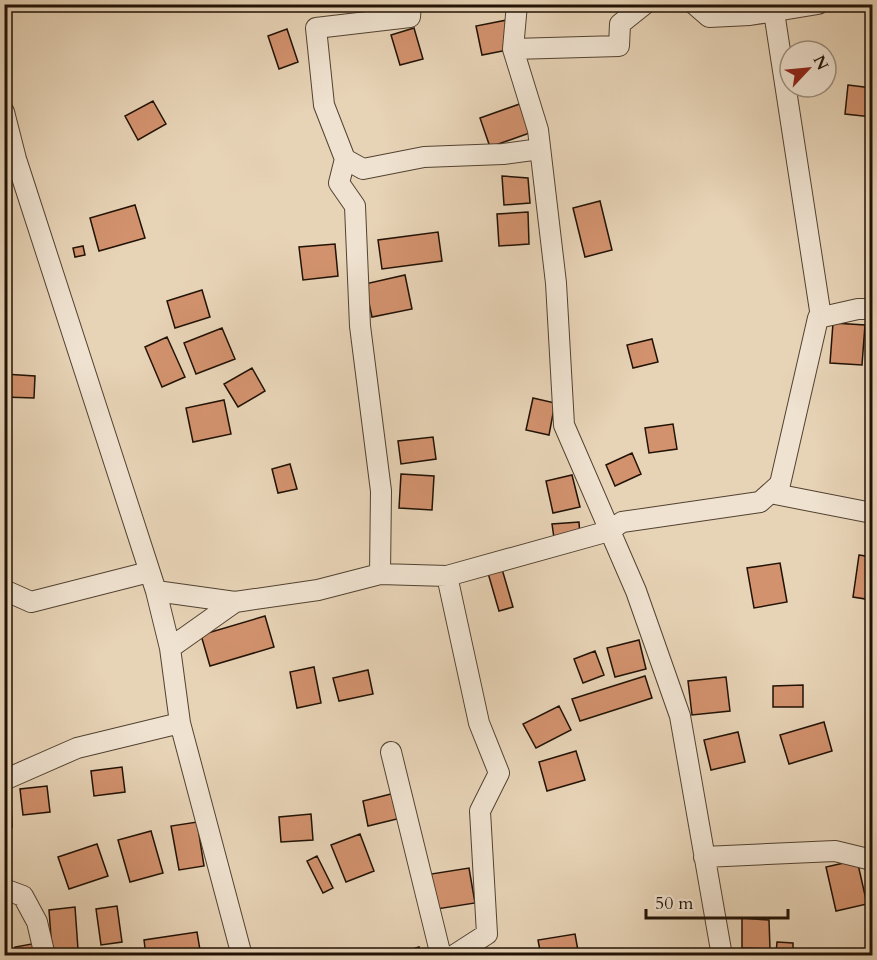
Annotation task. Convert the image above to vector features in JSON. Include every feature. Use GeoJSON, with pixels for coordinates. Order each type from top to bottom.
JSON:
{"type":"FeatureCollection","features":[{"type":"Feature","properties":{"kind":"street"},"geometry":{"type":"LineString","coordinates":[[355,206],[339,183],[345,159],[324,105],[316,28],[410,17],[411,4]]}},
{"type":"Feature","properties":{"kind":"street"},"geometry":{"type":"LineString","coordinates":[[517,4],[513,49],[538,130],[556,283],[564,425],[636,591],[680,716],[722,956]]}},
{"type":"Feature","properties":{"kind":"street"},"geometry":{"type":"LineString","coordinates":[[513,49],[619,46],[620,24],[645,4]]}},
{"type":"Feature","properties":{"kind":"street"},"geometry":{"type":"LineString","coordinates":[[694,4],[709,18],[774,12],[818,4]]}},
{"type":"Feature","properties":{"kind":"street"},"geometry":{"type":"LineString","coordinates":[[774,12],[821,317]]}},
{"type":"Feature","properties":{"kind":"street"},"geometry":{"type":"LineString","coordinates":[[4,112],[10,159],[156,591],[170,648],[180,723],[242,956]]}},
{"type":"Feature","properties":{"kind":"street"},"geometry":{"type":"LineString","coordinates":[[345,159],[363,169],[424,158],[540,149]]}},
{"type":"Feature","properties":{"kind":"street"},"geometry":{"type":"LineString","coordinates":[[363,169],[355,206],[360,326],[381,491],[380,574]]}},
{"type":"Feature","properties":{"kind":"street"},"geometry":{"type":"LineString","coordinates":[[156,591],[235,602],[318,590],[380,574],[447,576],[609,531],[622,522],[760,502],[780,484],[818,318],[858,309],[873,309]]}},
{"type":"Feature","properties":{"kind":"street"},"geometry":{"type":"LineString","coordinates":[[770,493],[873,513]]}},
{"type":"Feature","properties":{"kind":"street"},"geometry":{"type":"LineString","coordinates":[[4,590],[31,602],[149,572]]}},
{"type":"Feature","properties":{"kind":"street"},"geometry":{"type":"LineString","coordinates":[[447,576],[479,723],[499,773],[480,811],[487,934],[453,956]]}},
{"type":"Feature","properties":{"kind":"street"},"geometry":{"type":"LineString","coordinates":[[170,648],[235,602]]}},
{"type":"Feature","properties":{"kind":"street"},"geometry":{"type":"LineString","coordinates":[[4,780],[77,748],[180,723]]}},
{"type":"Feature","properties":{"kind":"street"},"geometry":{"type":"LineString","coordinates":[[391,752],[441,956]]}},
{"type":"Feature","properties":{"kind":"street"},"geometry":{"type":"LineString","coordinates":[[704,857],[835,851],[873,860]]}},
{"type":"Feature","properties":{"kind":"street"},"geometry":{"type":"LineString","coordinates":[[4,889],[23,896],[37,922],[45,956]]}},
{"type":"Feature","properties":{"kind":"building"},"geometry":{"type":"Polygon","coordinates":[[[507,20],[513,49],[482,55],[476,26],[507,20]]]}},
{"type":"Feature","properties":{"kind":"building"},"geometry":{"type":"Polygon","coordinates":[[[414,28],[423,59],[400,65],[391,35],[414,28]]]}},
{"type":"Feature","properties":{"kind":"building"},"geometry":{"type":"Polygon","coordinates":[[[287,29],[298,62],[279,69],[268,36],[287,29]]]}},
{"type":"Feature","properties":{"kind":"building"},"geometry":{"type":"Polygon","coordinates":[[[848,85],[872,88],[872,117],[845,114],[848,85]]]}},
{"type":"Feature","properties":{"kind":"building"},"geometry":{"type":"Polygon","coordinates":[[[153,101],[166,124],[138,140],[125,116],[153,101]]]}},
{"type":"Feature","properties":{"kind":"building"},"geometry":{"type":"Polygon","coordinates":[[[528,101],[538,130],[490,147],[480,118],[528,101]]]}},
{"type":"Feature","properties":{"kind":"building"},"geometry":{"type":"Polygon","coordinates":[[[502,176],[528,178],[530,203],[504,205],[502,176]]]}},
{"type":"Feature","properties":{"kind":"building"},"geometry":{"type":"Polygon","coordinates":[[[600,201],[612,250],[585,257],[573,208],[600,201]]]}},
{"type":"Feature","properties":{"kind":"building"},"geometry":{"type":"Polygon","coordinates":[[[135,205],[145,238],[99,251],[90,218],[135,205]]]}},
{"type":"Feature","properties":{"kind":"building"},"geometry":{"type":"Polygon","coordinates":[[[528,212],[529,244],[499,246],[497,214],[528,212]]]}},
{"type":"Feature","properties":{"kind":"building"},"geometry":{"type":"Polygon","coordinates":[[[438,232],[442,261],[382,269],[378,240],[438,232]]]}},
{"type":"Feature","properties":{"kind":"building"},"geometry":{"type":"Polygon","coordinates":[[[335,244],[338,276],[303,280],[299,247],[335,244]]]}},
{"type":"Feature","properties":{"kind":"building"},"geometry":{"type":"Polygon","coordinates":[[[83,246],[85,255],[75,257],[73,248],[83,246]]]}},
{"type":"Feature","properties":{"kind":"building"},"geometry":{"type":"Polygon","coordinates":[[[405,275],[412,309],[372,317],[365,284],[405,275]]]}},
{"type":"Feature","properties":{"kind":"building"},"geometry":{"type":"Polygon","coordinates":[[[202,290],[210,317],[175,328],[167,301],[202,290]]]}},
{"type":"Feature","properties":{"kind":"building"},"geometry":{"type":"Polygon","coordinates":[[[833,323],[865,325],[862,365],[830,363],[833,323]]]}},
{"type":"Feature","properties":{"kind":"building"},"geometry":{"type":"Polygon","coordinates":[[[222,328],[235,359],[196,374],[184,343],[222,328]]]}},
{"type":"Feature","properties":{"kind":"building"},"geometry":{"type":"Polygon","coordinates":[[[167,337],[185,377],[162,387],[145,347],[167,337]]]}},
{"type":"Feature","properties":{"kind":"building"},"geometry":{"type":"Polygon","coordinates":[[[652,339],[658,362],[633,368],[627,345],[652,339]]]}},
{"type":"Feature","properties":{"kind":"building"},"geometry":{"type":"Polygon","coordinates":[[[252,368],[265,391],[238,407],[224,384],[252,368]]]}},
{"type":"Feature","properties":{"kind":"building"},"geometry":{"type":"Polygon","coordinates":[[[4,374],[35,376],[34,398],[4,397],[4,374]]]}},
{"type":"Feature","properties":{"kind":"building"},"geometry":{"type":"Polygon","coordinates":[[[533,398],[555,403],[549,435],[526,430],[533,398]]]}},
{"type":"Feature","properties":{"kind":"building"},"geometry":{"type":"Polygon","coordinates":[[[224,400],[231,434],[193,442],[186,408],[224,400]]]}},
{"type":"Feature","properties":{"kind":"building"},"geometry":{"type":"Polygon","coordinates":[[[673,424],[677,449],[649,453],[645,428],[673,424]]]}},
{"type":"Feature","properties":{"kind":"building"},"geometry":{"type":"Polygon","coordinates":[[[433,437],[436,459],[401,464],[398,441],[433,437]]]}},
{"type":"Feature","properties":{"kind":"building"},"geometry":{"type":"Polygon","coordinates":[[[632,453],[641,474],[615,486],[606,465],[632,453]]]}},
{"type":"Feature","properties":{"kind":"building"},"geometry":{"type":"Polygon","coordinates":[[[290,464],[297,489],[278,493],[272,469],[290,464]]]}},
{"type":"Feature","properties":{"kind":"building"},"geometry":{"type":"Polygon","coordinates":[[[401,474],[434,476],[432,510],[399,508],[401,474]]]}},
{"type":"Feature","properties":{"kind":"building"},"geometry":{"type":"Polygon","coordinates":[[[572,475],[580,507],[553,513],[546,481],[572,475]]]}},
{"type":"Feature","properties":{"kind":"building"},"geometry":{"type":"Polygon","coordinates":[[[579,522],[580,536],[554,538],[552,524],[579,522]]]}},
{"type":"Feature","properties":{"kind":"building"},"geometry":{"type":"Polygon","coordinates":[[[859,555],[872,557],[872,600],[853,597],[859,555]]]}},
{"type":"Feature","properties":{"kind":"building"},"geometry":{"type":"Polygon","coordinates":[[[780,563],[787,602],[754,608],[747,568],[780,563]]]}},
{"type":"Feature","properties":{"kind":"building"},"geometry":{"type":"Polygon","coordinates":[[[502,569],[513,607],[499,611],[488,573],[502,569]]]}},
{"type":"Feature","properties":{"kind":"building"},"geometry":{"type":"Polygon","coordinates":[[[265,616],[274,647],[210,666],[201,635],[265,616]]]}},
{"type":"Feature","properties":{"kind":"building"},"geometry":{"type":"Polygon","coordinates":[[[639,640],[646,669],[615,677],[607,648],[639,640]]]}},
{"type":"Feature","properties":{"kind":"building"},"geometry":{"type":"Polygon","coordinates":[[[595,651],[604,675],[583,683],[574,659],[595,651]]]}},
{"type":"Feature","properties":{"kind":"building"},"geometry":{"type":"Polygon","coordinates":[[[314,667],[321,703],[297,708],[290,672],[314,667]]]}},
{"type":"Feature","properties":{"kind":"building"},"geometry":{"type":"Polygon","coordinates":[[[368,670],[373,694],[339,701],[333,678],[368,670]]]}},
{"type":"Feature","properties":{"kind":"building"},"geometry":{"type":"Polygon","coordinates":[[[645,676],[652,698],[580,721],[572,699],[645,676]]]}},
{"type":"Feature","properties":{"kind":"building"},"geometry":{"type":"Polygon","coordinates":[[[726,677],[730,711],[692,715],[688,681],[726,677]]]}},
{"type":"Feature","properties":{"kind":"building"},"geometry":{"type":"Polygon","coordinates":[[[803,685],[803,707],[773,707],[773,686],[803,685]]]}},
{"type":"Feature","properties":{"kind":"building"},"geometry":{"type":"Polygon","coordinates":[[[559,706],[571,730],[536,748],[523,724],[559,706]]]}},
{"type":"Feature","properties":{"kind":"building"},"geometry":{"type":"Polygon","coordinates":[[[824,722],[832,751],[789,764],[780,735],[824,722]]]}},
{"type":"Feature","properties":{"kind":"building"},"geometry":{"type":"Polygon","coordinates":[[[738,732],[745,762],[711,770],[704,740],[738,732]]]}},
{"type":"Feature","properties":{"kind":"building"},"geometry":{"type":"Polygon","coordinates":[[[576,751],[585,780],[547,791],[539,762],[576,751]]]}},
{"type":"Feature","properties":{"kind":"building"},"geometry":{"type":"Polygon","coordinates":[[[122,767],[125,792],[94,796],[91,771],[122,767]]]}},
{"type":"Feature","properties":{"kind":"building"},"geometry":{"type":"Polygon","coordinates":[[[47,786],[50,812],[23,815],[20,789],[47,786]]]}},
{"type":"Feature","properties":{"kind":"building"},"geometry":{"type":"Polygon","coordinates":[[[395,793],[401,818],[368,826],[363,801],[395,793]]]}},
{"type":"Feature","properties":{"kind":"building"},"geometry":{"type":"Polygon","coordinates":[[[4,801],[11,801],[12,827],[4,828],[4,801]]]}},
{"type":"Feature","properties":{"kind":"building"},"geometry":{"type":"Polygon","coordinates":[[[311,814],[313,840],[281,842],[279,817],[311,814]]]}},
{"type":"Feature","properties":{"kind":"building"},"geometry":{"type":"Polygon","coordinates":[[[197,822],[204,866],[179,870],[171,826],[197,822]]]}},
{"type":"Feature","properties":{"kind":"building"},"geometry":{"type":"Polygon","coordinates":[[[151,831],[163,873],[130,882],[118,840],[151,831]]]}},
{"type":"Feature","properties":{"kind":"building"},"geometry":{"type":"Polygon","coordinates":[[[360,834],[374,871],[346,882],[331,845],[360,834]]]}},
{"type":"Feature","properties":{"kind":"building"},"geometry":{"type":"Polygon","coordinates":[[[97,844],[108,876],[69,889],[58,857],[97,844]]]}},
{"type":"Feature","properties":{"kind":"building"},"geometry":{"type":"Polygon","coordinates":[[[317,856],[333,888],[323,893],[307,861],[317,856]]]}},
{"type":"Feature","properties":{"kind":"building"},"geometry":{"type":"Polygon","coordinates":[[[857,860],[867,904],[836,911],[826,867],[857,860]]]}},
{"type":"Feature","properties":{"kind":"building"},"geometry":{"type":"Polygon","coordinates":[[[469,868],[475,903],[437,909],[431,874],[469,868]]]}},
{"type":"Feature","properties":{"kind":"building"},"geometry":{"type":"Polygon","coordinates":[[[117,906],[122,942],[101,945],[96,909],[117,906]]]}},
{"type":"Feature","properties":{"kind":"building"},"geometry":{"type":"Polygon","coordinates":[[[75,907],[78,949],[52,951],[49,910],[75,907]]]}},
{"type":"Feature","properties":{"kind":"building"},"geometry":{"type":"Polygon","coordinates":[[[742,918],[769,920],[770,949],[742,948],[742,918]]]}},
{"type":"Feature","properties":{"kind":"building"},"geometry":{"type":"Polygon","coordinates":[[[197,932],[201,956],[146,956],[144,940],[197,932]]]}},
{"type":"Feature","properties":{"kind":"building"},"geometry":{"type":"Polygon","coordinates":[[[575,934],[579,956],[541,956],[538,940],[575,934]]]}},
{"type":"Feature","properties":{"kind":"building"},"geometry":{"type":"Polygon","coordinates":[[[777,942],[793,943],[793,954],[776,953],[777,942]]]}},
{"type":"Feature","properties":{"kind":"building"},"geometry":{"type":"Polygon","coordinates":[[[37,943],[40,956],[16,956],[15,947],[37,943]]]}},
{"type":"Feature","properties":{"kind":"building"},"geometry":{"type":"Polygon","coordinates":[[[419,947],[422,956],[391,956],[419,947]]]}}]}
